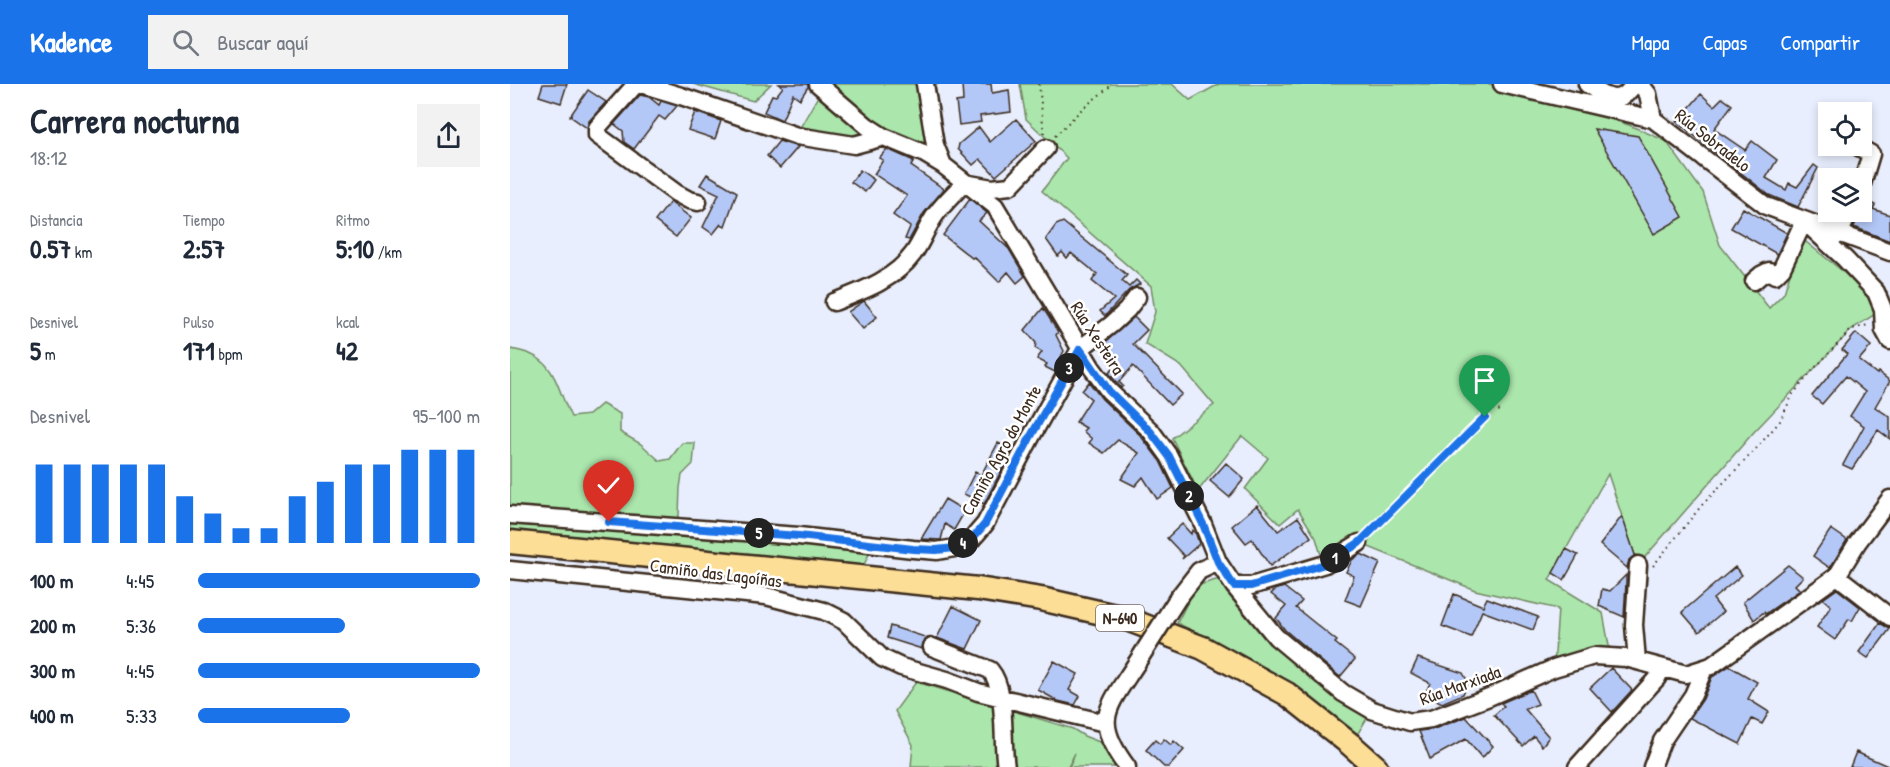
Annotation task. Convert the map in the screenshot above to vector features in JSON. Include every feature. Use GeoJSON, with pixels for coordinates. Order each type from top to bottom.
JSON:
{"type":"FeatureCollection","features":[{"type":"Feature","properties":{"kind":"highway","name":"N-640"},"geometry":{"type":"LineString","coordinates":[[510,542],[978,590],[1041,599],[1124,618],[1203,648],[1287,694],[1376,767]]}},
{"type":"Feature","properties":{"kind":"street"},"geometry":{"type":"LineString","coordinates":[[636,84],[597,128],[597,135],[676,193],[688,200],[698,202]]}},
{"type":"Feature","properties":{"kind":"street"},"geometry":{"type":"LineString","coordinates":[[641,84],[797,136],[854,145],[884,137]]}},
{"type":"Feature","properties":{"kind":"street","name":"Rúa Xesteira"},"geometry":{"type":"LineString","coordinates":[[818,84],[867,126],[884,137],[924,153],[995,206],[1080,349],[1109,391],[1150,431],[1169,456],[1203,524],[1218,562],[1234,586]]}},
{"type":"Feature","properties":{"kind":"street"},"geometry":{"type":"LineString","coordinates":[[925,84],[935,145],[943,165]]}},
{"type":"Feature","properties":{"kind":"street","name":"Rúa Sobradelo"},"geometry":{"type":"LineString","coordinates":[[1502,84],[1653,119],[1766,206],[1890,252]]}},
{"type":"Feature","properties":{"kind":"street"},"geometry":{"type":"LineString","coordinates":[[1587,84],[1604,96],[1615,98],[1625,95],[1632,86],[1638,84],[1648,94],[1653,119]]}},
{"type":"Feature","properties":{"kind":"street"},"geometry":{"type":"LineString","coordinates":[[834,302],[877,284],[904,264],[913,255],[934,216],[964,183],[992,188],[1010,186],[1046,148]]}},
{"type":"Feature","properties":{"kind":"street"},"geometry":{"type":"LineString","coordinates":[[1754,281],[1761,274],[1768,271],[1775,275],[1782,268],[1804,221],[1845,259],[1883,289],[1884,330],[1890,341]]}},
{"type":"Feature","properties":{"kind":"street"},"geometry":{"type":"LineString","coordinates":[[1839,235],[1845,222]]}},
{"type":"Feature","properties":{"kind":"street"},"geometry":{"type":"LineString","coordinates":[[1080,349],[1112,324],[1137,297]]}},
{"type":"Feature","properties":{"kind":"street","name":"Camiño Agro do Monte"},"geometry":{"type":"LineString","coordinates":[[510,515],[799,536],[913,549],[955,548],[972,539],[985,524],[1080,349]]}},
{"type":"Feature","properties":{"kind":"street"},"geometry":{"type":"LineString","coordinates":[[1890,499],[1857,543],[1837,576],[1890,617]]}},
{"type":"Feature","properties":{"kind":"street"},"geometry":{"type":"LineString","coordinates":[[1234,586],[1251,586],[1325,564],[1359,543]]}},
{"type":"Feature","properties":{"kind":"street"},"geometry":{"type":"LineString","coordinates":[[1128,767],[1112,746],[1105,723],[1112,701],[1178,598],[1199,571],[1218,562]]}},
{"type":"Feature","properties":{"kind":"street"},"geometry":{"type":"LineString","coordinates":[[1637,661],[1634,625],[1643,569]]}},
{"type":"Feature","properties":{"kind":"street","name":"Camiño das Lagoíñas"},"geometry":{"type":"LineString","coordinates":[[510,570],[766,596],[814,608],[844,621],[882,658],[901,667],[1001,698],[1105,723]]}},
{"type":"Feature","properties":{"kind":"street","name":"Rúa Marxiada"},"geometry":{"type":"LineString","coordinates":[[1234,586],[1276,637],[1343,693],[1372,710],[1410,722],[1431,719],[1489,697],[1554,668],[1594,656],[1626,658],[1686,674],[1704,669],[1712,666],[1837,576]]}},
{"type":"Feature","properties":{"kind":"street"},"geometry":{"type":"LineString","coordinates":[[932,647],[990,670],[996,678],[1001,698],[1006,767]]}},
{"type":"Feature","properties":{"kind":"street"},"geometry":{"type":"LineString","coordinates":[[1577,767],[1658,678],[1662,668]]}},
{"type":"Feature","properties":{"kind":"street"},"geometry":{"type":"LineString","coordinates":[[1652,767],[1662,741],[1693,695],[1704,669]]}},
{"type":"Feature","properties":{"kind":"path"},"geometry":{"type":"LineString","coordinates":[[1039,84],[1046,148]]}},
{"type":"Feature","properties":{"kind":"path"},"geometry":{"type":"LineString","coordinates":[[1046,148],[1082,109],[1113,84]]}},
{"type":"Feature","properties":{"kind":"path"},"geometry":{"type":"LineString","coordinates":[[1643,569],[1755,450],[1780,421],[1793,394],[1852,329],[1864,328],[1884,317]]}},
{"type":"Feature","properties":{"kind":"path"},"geometry":{"type":"LineString","coordinates":[[1359,543],[1493,409],[1502,411]]}},
{"type":"Feature","properties":{"kind":"green space"},"geometry":{"type":"Polygon","coordinates":[[[693,84],[771,84],[753,101],[693,84]]]}},
{"type":"Feature","properties":{"kind":"green space"},"geometry":{"type":"Polygon","coordinates":[[[825,84],[938,84],[927,93],[930,137],[919,148],[805,137],[801,126],[825,84]]]}},
{"type":"Feature","properties":{"kind":"green space"},"geometry":{"type":"Polygon","coordinates":[[[1020,84],[1172,84],[1190,100],[1219,84],[1502,84],[1629,125],[1666,141],[1703,192],[1720,245],[1769,308],[1784,293],[1801,238],[1841,270],[1883,309],[1852,329],[1753,433],[1638,565],[1608,474],[1549,580],[1603,613],[1611,657],[1554,668],[1558,609],[1475,590],[1359,543],[1321,555],[1316,538],[1298,509],[1280,524],[1245,489],[1268,458],[1242,436],[1198,491],[1172,438],[1214,405],[1181,366],[1145,344],[1155,312],[1151,286],[1042,191],[1067,158],[1026,119],[1020,84]]]}},
{"type":"Feature","properties":{"kind":"green space"},"geometry":{"type":"Polygon","coordinates":[[[510,349],[537,357],[545,364],[556,382],[571,417],[589,415],[602,404],[620,414],[620,432],[641,444],[660,461],[670,459],[682,443],[695,443],[693,464],[682,475],[679,515],[673,526],[873,545],[864,565],[510,530],[510,349]]]}},
{"type":"Feature","properties":{"kind":"green space"},"geometry":{"type":"Polygon","coordinates":[[[1219,579],[1372,710],[1357,735],[1312,699],[1233,651],[1177,623],[1196,586],[1219,579]]]}},
{"type":"Feature","properties":{"kind":"green space"},"geometry":{"type":"Polygon","coordinates":[[[916,682],[1073,729],[1102,743],[1123,767],[1069,767],[1075,753],[1068,767],[911,767],[913,745],[895,711],[916,682]]]}},
{"type":"Feature","properties":{"kind":"building"},"geometry":{"type":"Polygon","coordinates":[[[543,84],[567,84],[561,103],[539,96],[543,84]]]}},
{"type":"Feature","properties":{"kind":"building"},"geometry":{"type":"Polygon","coordinates":[[[779,84],[808,84],[800,99],[793,94],[782,120],[764,112],[772,95],[776,96],[783,87],[779,84]]]}},
{"type":"Feature","properties":{"kind":"building"},"geometry":{"type":"Polygon","coordinates":[[[962,84],[991,84],[992,93],[1009,90],[1011,112],[980,116],[981,122],[959,125],[956,102],[963,101],[962,84]]]}},
{"type":"Feature","properties":{"kind":"building"},"geometry":{"type":"Polygon","coordinates":[[[588,90],[606,102],[589,121],[587,128],[570,116],[588,90]]]}},
{"type":"Feature","properties":{"kind":"building"},"geometry":{"type":"Polygon","coordinates":[[[1701,94],[1714,106],[1722,98],[1732,105],[1714,129],[1745,150],[1752,141],[1777,160],[1766,178],[1786,190],[1789,183],[1797,187],[1814,165],[1818,168],[1798,207],[1769,195],[1677,122],[1701,94]]]}},
{"type":"Feature","properties":{"kind":"building"},"geometry":{"type":"Polygon","coordinates":[[[640,95],[649,97],[659,105],[661,101],[677,106],[665,120],[659,116],[634,149],[624,142],[623,131],[614,124],[640,95]]]}},
{"type":"Feature","properties":{"kind":"building"},"geometry":{"type":"Polygon","coordinates":[[[695,112],[721,121],[715,139],[688,130],[695,112]]]}},
{"type":"Feature","properties":{"kind":"building"},"geometry":{"type":"Polygon","coordinates":[[[1016,119],[1036,141],[996,176],[980,159],[973,165],[958,149],[959,144],[979,127],[990,142],[1016,119]]]}},
{"type":"Feature","properties":{"kind":"building"},"geometry":{"type":"Polygon","coordinates":[[[1594,129],[1638,136],[1683,217],[1654,234],[1594,129]]]}},
{"type":"Feature","properties":{"kind":"building"},"geometry":{"type":"Polygon","coordinates":[[[779,141],[798,147],[780,168],[767,156],[779,141]]]}},
{"type":"Feature","properties":{"kind":"building"},"geometry":{"type":"Polygon","coordinates":[[[887,149],[914,161],[911,166],[944,189],[924,213],[909,240],[905,239],[910,227],[893,215],[907,196],[874,174],[883,160],[879,158],[887,149]]]}},
{"type":"Feature","properties":{"kind":"building"},"geometry":{"type":"Polygon","coordinates":[[[860,170],[874,180],[865,192],[851,182],[860,170]]]}},
{"type":"Feature","properties":{"kind":"building"},"geometry":{"type":"Polygon","coordinates":[[[707,174],[737,192],[725,226],[721,224],[713,234],[703,227],[719,194],[700,185],[707,174]]]}},
{"type":"Feature","properties":{"kind":"building"},"geometry":{"type":"Polygon","coordinates":[[[970,199],[987,213],[979,221],[1009,249],[1025,276],[1017,283],[1008,272],[999,282],[974,257],[972,258],[943,235],[970,199]]]}},
{"type":"Feature","properties":{"kind":"building"},"geometry":{"type":"Polygon","coordinates":[[[670,202],[691,218],[676,237],[655,221],[670,202]]]}},
{"type":"Feature","properties":{"kind":"building"},"geometry":{"type":"Polygon","coordinates":[[[1872,204],[1875,205],[1873,209],[1890,215],[1890,241],[1854,227],[1856,222],[1872,222],[1872,204]]]}},
{"type":"Feature","properties":{"kind":"building"},"geometry":{"type":"Polygon","coordinates":[[[1743,208],[1787,233],[1777,254],[1731,228],[1743,208]]]}},
{"type":"Feature","properties":{"kind":"building"},"geometry":{"type":"Polygon","coordinates":[[[1063,222],[1127,275],[1122,281],[1129,287],[1136,280],[1140,284],[1129,290],[1105,316],[1100,311],[1114,299],[1092,281],[1097,274],[1071,253],[1067,258],[1062,252],[1058,256],[1046,239],[1056,225],[1063,222]]]}},
{"type":"Feature","properties":{"kind":"building"},"geometry":{"type":"Polygon","coordinates":[[[864,301],[877,317],[863,329],[848,312],[864,301]]]}},
{"type":"Feature","properties":{"kind":"building"},"geometry":{"type":"Polygon","coordinates":[[[1043,308],[1058,332],[1056,335],[1064,351],[1061,357],[1063,358],[1055,372],[1045,367],[1047,364],[1037,359],[1042,352],[1035,348],[1036,343],[1025,330],[1043,308]]]}},
{"type":"Feature","properties":{"kind":"building"},"geometry":{"type":"Polygon","coordinates":[[[1134,317],[1147,330],[1133,344],[1182,394],[1170,405],[1133,366],[1119,382],[1123,386],[1121,388],[1109,373],[1116,364],[1100,347],[1134,317]]]}},
{"type":"Feature","properties":{"kind":"building"},"geometry":{"type":"Polygon","coordinates":[[[1856,333],[1871,346],[1859,360],[1890,381],[1875,407],[1890,417],[1890,439],[1878,430],[1852,469],[1843,465],[1864,426],[1850,416],[1865,392],[1846,376],[1822,404],[1812,396],[1847,354],[1842,350],[1856,333]]]}},
{"type":"Feature","properties":{"kind":"building"},"geometry":{"type":"Polygon","coordinates":[[[1089,382],[1102,399],[1140,435],[1160,461],[1173,488],[1157,499],[1143,477],[1135,486],[1121,479],[1139,453],[1118,440],[1104,453],[1089,443],[1092,439],[1083,431],[1086,428],[1076,422],[1091,399],[1082,391],[1089,382]]]}},
{"type":"Feature","properties":{"kind":"building"},"geometry":{"type":"Polygon","coordinates":[[[998,443],[1012,450],[984,504],[964,494],[975,472],[981,475],[998,443]]]}},
{"type":"Feature","properties":{"kind":"building"},"geometry":{"type":"Polygon","coordinates":[[[1226,463],[1244,479],[1229,497],[1210,481],[1226,463]]]}},
{"type":"Feature","properties":{"kind":"building"},"geometry":{"type":"Polygon","coordinates":[[[945,499],[965,511],[954,530],[945,524],[941,540],[921,539],[945,499]]]}},
{"type":"Feature","properties":{"kind":"building"},"geometry":{"type":"Polygon","coordinates":[[[1257,505],[1278,531],[1298,517],[1311,537],[1270,566],[1252,539],[1246,543],[1232,526],[1257,505]]]}},
{"type":"Feature","properties":{"kind":"building"},"geometry":{"type":"Polygon","coordinates":[[[1622,516],[1635,555],[1629,560],[1627,568],[1600,545],[1622,516]]]}},
{"type":"Feature","properties":{"kind":"building"},"geometry":{"type":"Polygon","coordinates":[[[1182,524],[1191,534],[1192,530],[1196,534],[1199,544],[1182,559],[1184,556],[1167,538],[1182,524]]]}},
{"type":"Feature","properties":{"kind":"building"},"geometry":{"type":"Polygon","coordinates":[[[1831,529],[1847,540],[1830,568],[1813,556],[1831,529]]]}},
{"type":"Feature","properties":{"kind":"building"},"geometry":{"type":"Polygon","coordinates":[[[1566,549],[1578,555],[1564,580],[1553,573],[1566,549]]]}},
{"type":"Feature","properties":{"kind":"building"},"geometry":{"type":"Polygon","coordinates":[[[1361,554],[1380,563],[1361,606],[1345,600],[1354,576],[1346,572],[1352,560],[1361,554]]]}},
{"type":"Feature","properties":{"kind":"building"},"geometry":{"type":"Polygon","coordinates":[[[1788,565],[1803,577],[1795,585],[1800,590],[1754,620],[1743,602],[1788,565]]]}},
{"type":"Feature","properties":{"kind":"building"},"geometry":{"type":"Polygon","coordinates":[[[1735,567],[1742,575],[1713,599],[1723,612],[1699,632],[1682,612],[1735,567]]]}},
{"type":"Feature","properties":{"kind":"building"},"geometry":{"type":"Polygon","coordinates":[[[1626,575],[1624,617],[1599,606],[1602,589],[1610,591],[1626,575]]]}},
{"type":"Feature","properties":{"kind":"building"},"geometry":{"type":"Polygon","coordinates":[[[1284,587],[1302,601],[1296,608],[1337,641],[1335,643],[1355,659],[1340,677],[1285,630],[1276,618],[1286,606],[1271,594],[1284,587]]]}},
{"type":"Feature","properties":{"kind":"building"},"geometry":{"type":"Polygon","coordinates":[[[1837,589],[1860,607],[1852,621],[1849,619],[1835,640],[1817,627],[1831,606],[1823,599],[1837,589]]]}},
{"type":"Feature","properties":{"kind":"building"},"geometry":{"type":"Polygon","coordinates":[[[1454,594],[1483,606],[1487,598],[1538,617],[1533,630],[1482,611],[1471,637],[1442,626],[1454,594]]]}},
{"type":"Feature","properties":{"kind":"building"},"geometry":{"type":"Polygon","coordinates":[[[953,606],[981,620],[967,649],[937,638],[953,606]]]}},
{"type":"Feature","properties":{"kind":"building"},"geometry":{"type":"Polygon","coordinates":[[[1880,623],[1890,629],[1868,658],[1859,652],[1880,623]]]}},
{"type":"Feature","properties":{"kind":"building"},"geometry":{"type":"Polygon","coordinates":[[[890,626],[928,638],[923,643],[922,649],[887,638],[890,626]]]}},
{"type":"Feature","properties":{"kind":"building"},"geometry":{"type":"Polygon","coordinates":[[[1418,658],[1463,673],[1468,682],[1463,694],[1442,703],[1425,694],[1430,683],[1411,673],[1418,658]]]}},
{"type":"Feature","properties":{"kind":"building"},"geometry":{"type":"Polygon","coordinates":[[[1054,661],[1078,674],[1069,690],[1080,696],[1075,705],[1058,701],[1038,690],[1054,661]]]}},
{"type":"Feature","properties":{"kind":"building"},"geometry":{"type":"Polygon","coordinates":[[[1729,666],[1757,682],[1748,699],[1769,712],[1762,724],[1752,719],[1740,744],[1690,718],[1703,699],[1712,677],[1729,666]]]}},
{"type":"Feature","properties":{"kind":"building"},"geometry":{"type":"Polygon","coordinates":[[[1611,668],[1632,690],[1612,712],[1590,688],[1611,668]]]}},
{"type":"Feature","properties":{"kind":"building"},"geometry":{"type":"Polygon","coordinates":[[[1531,690],[1538,704],[1525,709],[1549,737],[1542,746],[1534,736],[1523,746],[1494,715],[1504,706],[1501,703],[1531,690]]]}},
{"type":"Feature","properties":{"kind":"building"},"geometry":{"type":"Polygon","coordinates":[[[1466,717],[1493,746],[1482,758],[1466,739],[1430,759],[1419,731],[1434,729],[1466,717]]]}},
{"type":"Feature","properties":{"kind":"building"},"geometry":{"type":"Polygon","coordinates":[[[1164,739],[1171,745],[1174,741],[1184,750],[1169,767],[1164,767],[1146,750],[1155,740],[1160,744],[1164,739]]]}},
{"type":"Feature","properties":{"kind":"building"},"geometry":{"type":"Polygon","coordinates":[[[1856,752],[1890,767],[1850,767],[1856,752]]]}},
{"type":"Feature","properties":{"kind":"route"},"geometry":{"type":"LineString","coordinates":[[609,522],[799,536],[913,549],[955,548],[972,539],[985,524],[1080,349],[1109,391],[1150,431],[1169,456],[1203,524],[1218,562],[1234,586],[1251,586],[1325,564],[1359,543],[1485,417]]}}]}
